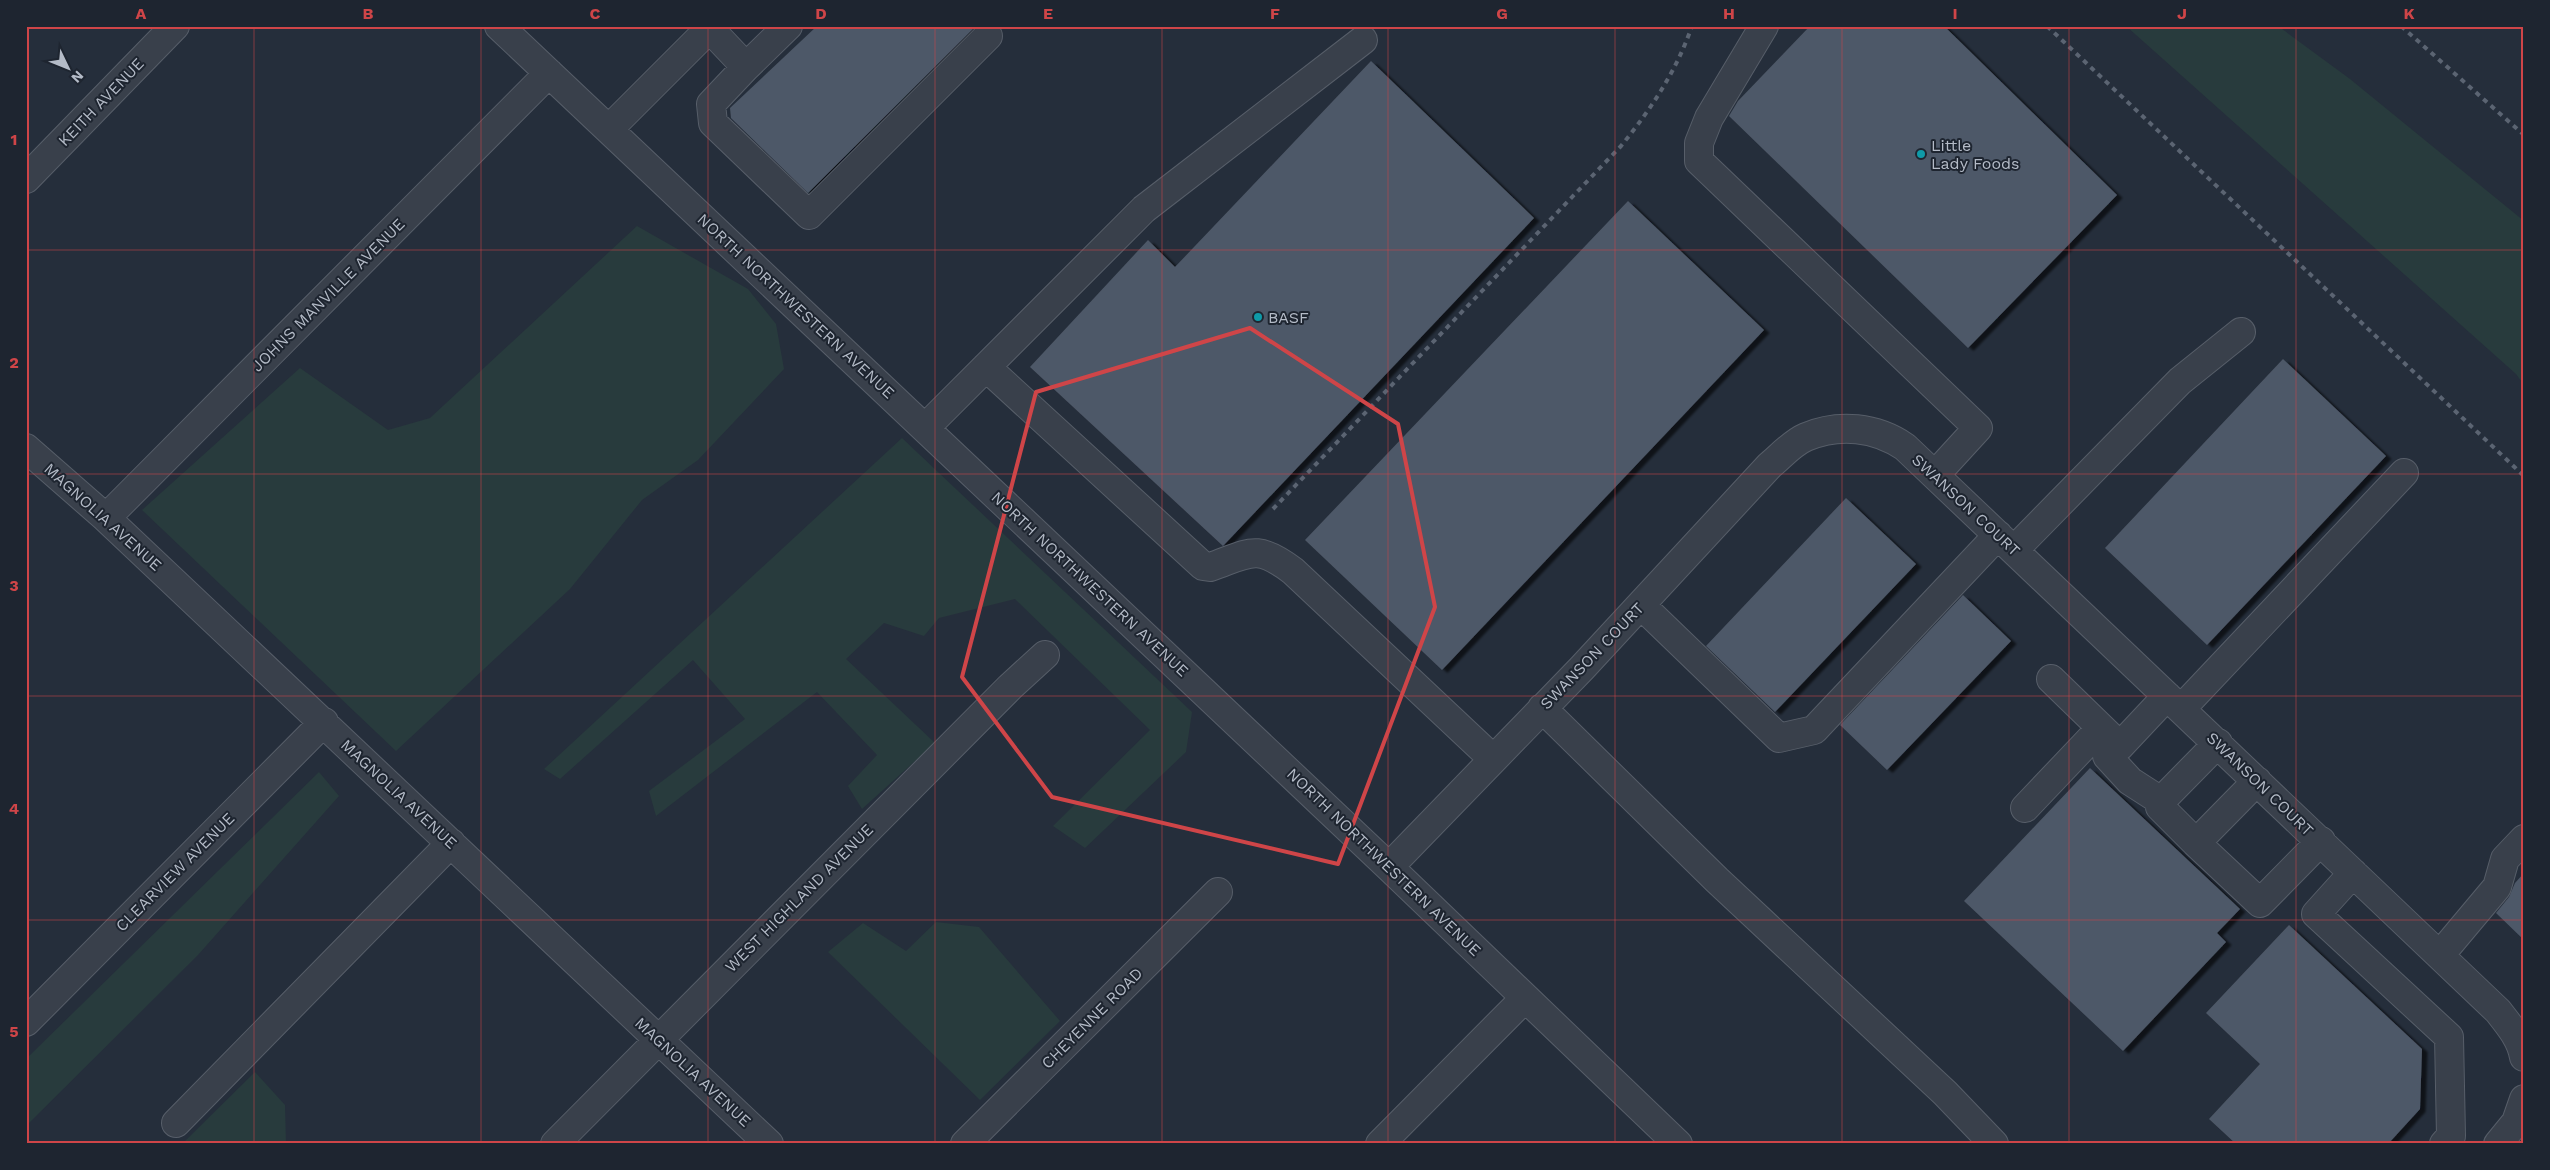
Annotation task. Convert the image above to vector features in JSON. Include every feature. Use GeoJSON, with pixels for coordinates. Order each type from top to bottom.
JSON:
{"type":"FeatureCollection","features":[{"type":"Feature","properties":{"kind":"street","name":"KEITH AVENUE"},"geometry":{"type":"LineString","coordinates":[[26,179],[175,26]]}},
{"type":"Feature","properties":{"kind":"street","name":"NORTH NORTHWESTERN AVENUE"},"geometry":{"type":"LineString","coordinates":[[500,26],[1389,867],[1678,1144]]}},
{"type":"Feature","properties":{"kind":"street"},"geometry":{"type":"LineString","coordinates":[[788,26],[711,104],[713,123],[809,215],[988,36]]}},
{"type":"Feature","properties":{"kind":"street"},"geometry":{"type":"LineString","coordinates":[[1764,26],[1709,118],[1699,143],[1700,161],[1978,428],[1935,475]]}},
{"type":"Feature","properties":{"kind":"street"},"geometry":{"type":"LineString","coordinates":[[609,129],[711,27],[746,67]]}},
{"type":"Feature","properties":{"kind":"street"},"geometry":{"type":"LineString","coordinates":[[925,428],[1144,209],[1363,40]]}},
{"type":"Feature","properties":{"kind":"street","name":"JOHNS MANVILLE AVENUE"},"geometry":{"type":"LineString","coordinates":[[106,518],[549,73]]}},
{"type":"Feature","properties":{"kind":"street"},"geometry":{"type":"LineString","coordinates":[[1641,605],[1779,738],[1814,730],[2006,542],[2180,381],[2242,332]]}},
{"type":"Feature","properties":{"kind":"street"},"geometry":{"type":"LineString","coordinates":[[986,367],[1203,566],[1210,567],[1255,552],[1274,557],[1293,571],[1493,759]]}},
{"type":"Feature","properties":{"kind":"street","name":"SWANSON COURT"},"geometry":{"type":"LineString","coordinates":[[1389,867],[1641,605],[1770,466],[1805,438],[1826,431],[1856,428],[1893,438],[1935,475],[2498,1011],[2512,1029],[2524,1057]]}},
{"type":"Feature","properties":{"kind":"street","name":"MAGNOLIA AVENUE"},"geometry":{"type":"LineString","coordinates":[[26,448],[106,518],[324,722],[768,1144]]}},
{"type":"Feature","properties":{"kind":"street"},"geometry":{"type":"LineString","coordinates":[[2162,801],[2130,781],[2107,756],[2174,703],[2404,472]]}},
{"type":"Feature","properties":{"kind":"street","name":"WEST HIGHLAND AVENUE"},"geometry":{"type":"LineString","coordinates":[[555,1144],[1010,687],[1046,655]]}},
{"type":"Feature","properties":{"kind":"street"},"geometry":{"type":"LineString","coordinates":[[2050,680],[2120,746]]}},
{"type":"Feature","properties":{"kind":"street"},"geometry":{"type":"LineString","coordinates":[[1542,708],[1717,880],[1944,1093],[1994,1144]]}},
{"type":"Feature","properties":{"kind":"street","name":"CLEARVIEW AVENUE"},"geometry":{"type":"LineString","coordinates":[[26,1022],[324,722]]}},
{"type":"Feature","properties":{"kind":"street"},"geometry":{"type":"LineString","coordinates":[[2025,808],[2101,728]]}},
{"type":"Feature","properties":{"kind":"street"},"geometry":{"type":"LineString","coordinates":[[2218,743],[2162,801],[2160,807],[2196,844],[2260,903],[2321,842]]}},
{"type":"Feature","properties":{"kind":"street"},"geometry":{"type":"LineString","coordinates":[[2196,844],[2257,780]]}},
{"type":"Feature","properties":{"kind":"street"},"geometry":{"type":"LineString","coordinates":[[2440,955],[2496,887],[2505,859],[2524,839]]}},
{"type":"Feature","properties":{"kind":"street"},"geometry":{"type":"LineString","coordinates":[[176,1123],[451,843]]}},
{"type":"Feature","properties":{"kind":"street"},"geometry":{"type":"LineString","coordinates":[[2354,873],[2316,914],[2449,1037],[2451,1136],[2444,1144]]}},
{"type":"Feature","properties":{"kind":"street","name":"CHEYENNE ROAD"},"geometry":{"type":"LineString","coordinates":[[965,1144],[1218,892]]}},
{"type":"Feature","properties":{"kind":"street"},"geometry":{"type":"LineString","coordinates":[[1380,1144],[1525,998]]}},
{"type":"Feature","properties":{"kind":"street"},"geometry":{"type":"LineString","coordinates":[[2498,1144],[2516,1122],[2524,1099]]}},
{"type":"Feature","properties":{"kind":"highlighted area"},"geometry":{"type":"Polygon","coordinates":[[[1250,328],[1398,424],[1435,607],[1338,864],[1052,797],[962,677],[1036,392],[1250,328]]]}},
{"type":"Feature","properties":{"kind":"shaded area"},"geometry":{"type":"Polygon","coordinates":[[[2126,26],[2278,26],[2350,79],[2524,221],[2524,385],[2516,374],[2126,26]]]}},
{"type":"Feature","properties":{"kind":"shaded area"},"geometry":{"type":"Polygon","coordinates":[[[637,226],[748,289],[776,324],[784,369],[698,460],[642,500],[570,589],[396,751],[142,510],[300,368],[388,430],[430,418],[637,226]]]}},
{"type":"Feature","properties":{"kind":"shaded area"},"geometry":{"type":"Polygon","coordinates":[[[902,438],[1192,712],[1186,752],[1085,848],[1053,826],[1150,730],[1015,599],[939,618],[924,636],[884,623],[846,659],[935,743],[862,809],[848,786],[877,755],[817,692],[656,816],[649,791],[745,719],[693,660],[560,779],[544,769],[902,438]]]}},
{"type":"Feature","properties":{"kind":"shaded area"},"geometry":{"type":"Polygon","coordinates":[[[319,772],[339,796],[198,955],[26,1126],[26,1059],[319,772]]]}},
{"type":"Feature","properties":{"kind":"shaded area"},"geometry":{"type":"Polygon","coordinates":[[[936,922],[979,927],[1060,1021],[980,1100],[828,952],[863,923],[906,951],[936,922]]]}},
{"type":"Feature","properties":{"kind":"shaded area"},"geometry":{"type":"Polygon","coordinates":[[[255,1072],[285,1105],[286,1144],[182,1144],[255,1072]]]}},
{"type":"Feature","properties":{"kind":"building"},"geometry":{"type":"Polygon","coordinates":[[[817,26],[976,26],[808,193],[731,118],[730,108],[817,26]]]}},
{"type":"Feature","properties":{"kind":"building","name":"Little Lady Foods"},"geometry":{"type":"Polygon","coordinates":[[[1810,26],[1944,26],[2117,195],[1968,348],[1729,116],[1738,101],[1810,26]]]}},
{"type":"Feature","properties":{"kind":"building","name":"BASF"},"geometry":{"type":"Polygon","coordinates":[[[1371,61],[1534,218],[1223,546],[1030,367],[1148,240],[1175,267],[1371,61]]]}},
{"type":"Feature","properties":{"kind":"building"},"geometry":{"type":"Polygon","coordinates":[[[1628,201],[1764,330],[1442,670],[1305,540],[1628,201]]]}},
{"type":"Feature","properties":{"kind":"building"},"geometry":{"type":"Polygon","coordinates":[[[2283,359],[2386,456],[2207,645],[2105,548],[2283,359]]]}},
{"type":"Feature","properties":{"kind":"building"},"geometry":{"type":"Polygon","coordinates":[[[1846,498],[1916,564],[1775,712],[1706,646],[1846,498]]]}},
{"type":"Feature","properties":{"kind":"building"},"geometry":{"type":"Polygon","coordinates":[[[1963,595],[2011,641],[1887,770],[1840,725],[1963,595]]]}},
{"type":"Feature","properties":{"kind":"building"},"geometry":{"type":"Polygon","coordinates":[[[2090,768],[2240,909],[2217,933],[2226,942],[2123,1051],[1964,901],[2090,768]]]}},
{"type":"Feature","properties":{"kind":"building"},"geometry":{"type":"Polygon","coordinates":[[[2524,873],[2524,940],[2496,913],[2509,897],[2515,883],[2524,873]]]}},
{"type":"Feature","properties":{"kind":"building"},"geometry":{"type":"Polygon","coordinates":[[[2289,925],[2422,1049],[2420,1109],[2388,1144],[2236,1144],[2209,1119],[2260,1064],[2206,1013],[2289,925]]]}},
{"type":"Feature","properties":{"kind":"railway"},"geometry":{"type":"LineString","coordinates":[[1273,509],[1621,146],[1662,89],[1686,43],[1692,26]]}},
{"type":"Feature","properties":{"kind":"railway"},"geometry":{"type":"LineString","coordinates":[[2047,26],[2524,476]]}},
{"type":"Feature","properties":{"kind":"railway"},"geometry":{"type":"LineString","coordinates":[[2401,26],[2524,135]]}},
{"type":"Feature","properties":{"kind":"place","name":"Little Lady Foods"},"geometry":{"type":"Point","coordinates":[1921,154]}},
{"type":"Feature","properties":{"kind":"place","name":"BASF"},"geometry":{"type":"Point","coordinates":[1258,317]}}]}
